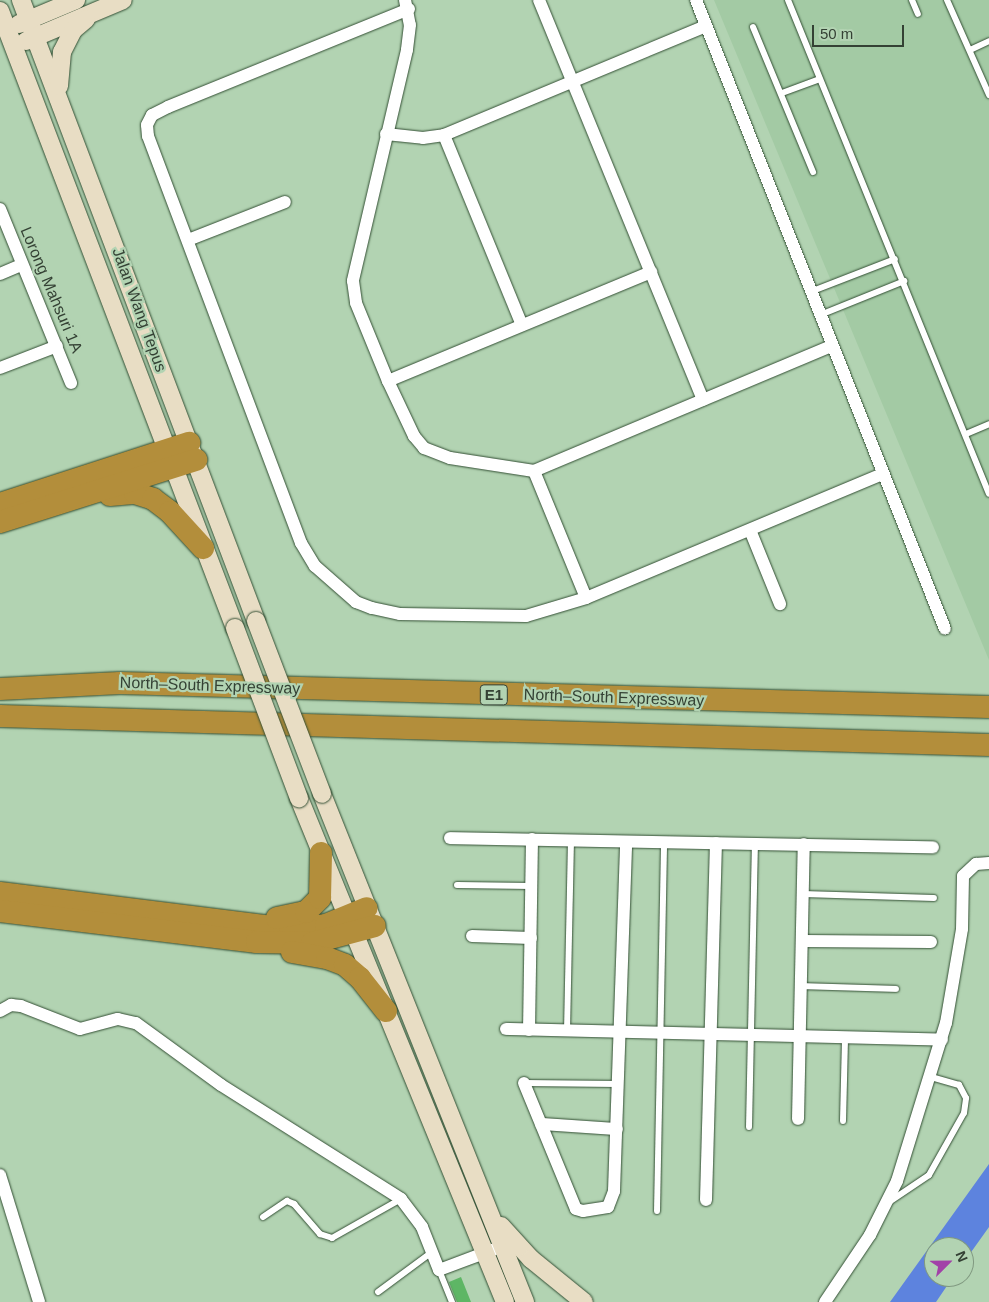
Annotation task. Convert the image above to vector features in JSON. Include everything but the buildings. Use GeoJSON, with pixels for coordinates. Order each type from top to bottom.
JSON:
{"type":"FeatureCollection","features":[{"type":"Feature","properties":{"kind":"highway"},"geometry":{"type":"LineString","coordinates":[[0,522],[46,508],[192,451]]}},
{"type":"Feature","properties":{"kind":"highway"},"geometry":{"type":"LineString","coordinates":[[0,504],[170,459]]}},
{"type":"Feature","properties":{"kind":"highway"},"geometry":{"type":"LineString","coordinates":[[46,508],[135,493],[153,499],[170,512],[203,548]]}},
{"type":"Feature","properties":{"kind":"highway"},"geometry":{"type":"LineString","coordinates":[[0,674],[120,682]]}},
{"type":"Feature","properties":{"kind":"highway","name":"North–South Expressway"},"geometry":{"type":"LineString","coordinates":[[0,689],[120,682],[989,707]]}},
{"type":"Feature","properties":{"kind":"highway"},"geometry":{"type":"LineString","coordinates":[[0,716],[989,745]]}},
{"type":"Feature","properties":{"kind":"highway"},"geometry":{"type":"LineString","coordinates":[[0,725],[70,719]]}},
{"type":"Feature","properties":{"kind":"highway"},"geometry":{"type":"LineString","coordinates":[[0,911],[154,920],[297,916],[313,908],[320,898],[321,853]]}},
{"type":"Feature","properties":{"kind":"highway"},"geometry":{"type":"LineString","coordinates":[[0,893],[288,943],[312,943],[361,921]]}},
{"type":"Feature","properties":{"kind":"highway"},"geometry":{"type":"LineString","coordinates":[[154,920],[327,958],[345,965],[360,978],[386,1011]]}},
{"type":"Feature","properties":{"kind":"main road","name":"Jalan Wang Tepus"},"geometry":{"type":"LineString","coordinates":[[21,0],[62,102],[322,794],[361,921]]}},
{"type":"Feature","properties":{"kind":"main road"},"geometry":{"type":"LineString","coordinates":[[51,0],[64,0]]}},
{"type":"Feature","properties":{"kind":"main road"},"geometry":{"type":"LineString","coordinates":[[10,38],[32,28],[76,0]]}},
{"type":"Feature","properties":{"kind":"main road"},"geometry":{"type":"LineString","coordinates":[[32,28],[92,13],[123,0]]}},
{"type":"Feature","properties":{"kind":"main road","name":"Jalan Wang Tepus"},"geometry":{"type":"LineString","coordinates":[[0,12],[299,798],[321,853],[361,921]]}},
{"type":"Feature","properties":{"kind":"main road"},"geometry":{"type":"LineString","coordinates":[[62,102],[58,77],[62,52],[73,30],[92,13]]}},
{"type":"Feature","properties":{"kind":"main road"},"geometry":{"type":"LineString","coordinates":[[361,921],[386,1011],[505,1302]]}},
{"type":"Feature","properties":{"kind":"main road"},"geometry":{"type":"LineString","coordinates":[[361,921],[488,1210],[525,1302]]}},
{"type":"Feature","properties":{"kind":"main road"},"geometry":{"type":"LineString","coordinates":[[488,1210],[520,1248],[584,1302]]}},
{"type":"Feature","properties":{"kind":"street"},"geometry":{"type":"LineString","coordinates":[[540,0],[703,400]]}},
{"type":"Feature","properties":{"kind":"street"},"geometry":{"type":"LineString","coordinates":[[696,0],[819,315],[945,629]]}},
{"type":"Feature","properties":{"kind":"street"},"geometry":{"type":"LineString","coordinates":[[832,346],[534,471],[450,458],[424,448],[414,436],[388,381],[356,303],[353,281],[407,50],[407,5],[152,116],[147,125],[148,136],[301,543],[315,566],[356,602],[400,614],[526,616],[586,598],[883,474]]}},
{"type":"Feature","properties":{"kind":"street"},"geometry":{"type":"LineString","coordinates":[[386,134],[423,138],[444,135],[706,26]]}},
{"type":"Feature","properties":{"kind":"street"},"geometry":{"type":"LineString","coordinates":[[444,135],[522,325]]}},
{"type":"Feature","properties":{"kind":"street"},"geometry":{"type":"LineString","coordinates":[[188,240],[285,202]]}},
{"type":"Feature","properties":{"kind":"street","name":"Lorong Mahsuri 1A"},"geometry":{"type":"LineString","coordinates":[[0,209],[71,382]]}},
{"type":"Feature","properties":{"kind":"street"},"geometry":{"type":"LineString","coordinates":[[0,274],[22,265]]}},
{"type":"Feature","properties":{"kind":"street"},"geometry":{"type":"LineString","coordinates":[[388,381],[651,272]]}},
{"type":"Feature","properties":{"kind":"street"},"geometry":{"type":"LineString","coordinates":[[0,368],[57,346]]}},
{"type":"Feature","properties":{"kind":"street"},"geometry":{"type":"LineString","coordinates":[[534,471],[586,598]]}},
{"type":"Feature","properties":{"kind":"street"},"geometry":{"type":"LineString","coordinates":[[750,530],[780,604]]}},
{"type":"Feature","properties":{"kind":"street"},"geometry":{"type":"LineString","coordinates":[[450,838],[933,847]]}},
{"type":"Feature","properties":{"kind":"street"},"geometry":{"type":"LineString","coordinates":[[529,1030],[532,839]]}},
{"type":"Feature","properties":{"kind":"street"},"geometry":{"type":"LineString","coordinates":[[524,1083],[576,1209],[584,1211],[608,1207],[611,1203],[617,1129],[626,842]]}},
{"type":"Feature","properties":{"kind":"street"},"geometry":{"type":"LineString","coordinates":[[706,1200],[708,1034],[716,843]]}},
{"type":"Feature","properties":{"kind":"street"},"geometry":{"type":"LineString","coordinates":[[798,1119],[804,844]]}},
{"type":"Feature","properties":{"kind":"street"},"geometry":{"type":"LineString","coordinates":[[825,1302],[889,1202],[942,1040],[959,948],[963,876],[976,864],[989,863]]}},
{"type":"Feature","properties":{"kind":"street"},"geometry":{"type":"LineString","coordinates":[[472,936],[531,938]]}},
{"type":"Feature","properties":{"kind":"street"},"geometry":{"type":"LineString","coordinates":[[802,941],[931,942]]}},
{"type":"Feature","properties":{"kind":"street"},"geometry":{"type":"LineString","coordinates":[[0,1011],[11,1005],[21,1006],[80,1029],[118,1019],[136,1023],[221,1085],[401,1199],[411,1208],[439,1270],[503,1246]]}},
{"type":"Feature","properties":{"kind":"street"},"geometry":{"type":"LineString","coordinates":[[506,1029],[942,1040]]}},
{"type":"Feature","properties":{"kind":"street"},"geometry":{"type":"LineString","coordinates":[[541,1124],[617,1129]]}},
{"type":"Feature","properties":{"kind":"street"},"geometry":{"type":"LineString","coordinates":[[0,1175],[39,1302]]}},
{"type":"Feature","properties":{"kind":"lane"},"geometry":{"type":"LineString","coordinates":[[788,0],[896,258],[989,494]]}},
{"type":"Feature","properties":{"kind":"lane"},"geometry":{"type":"LineString","coordinates":[[912,0],[918,14]]}},
{"type":"Feature","properties":{"kind":"lane"},"geometry":{"type":"LineString","coordinates":[[947,0],[989,95]]}},
{"type":"Feature","properties":{"kind":"lane"},"geometry":{"type":"LineString","coordinates":[[752,27],[782,93],[813,172]]}},
{"type":"Feature","properties":{"kind":"lane"},"geometry":{"type":"LineString","coordinates":[[970,50],[989,41]]}},
{"type":"Feature","properties":{"kind":"lane"},"geometry":{"type":"LineString","coordinates":[[782,93],[820,79]]}},
{"type":"Feature","properties":{"kind":"lane"},"geometry":{"type":"LineString","coordinates":[[810,292],[896,258]]}},
{"type":"Feature","properties":{"kind":"lane"},"geometry":{"type":"LineString","coordinates":[[819,315],[904,281]]}},
{"type":"Feature","properties":{"kind":"lane"},"geometry":{"type":"LineString","coordinates":[[966,434],[989,424]]}},
{"type":"Feature","properties":{"kind":"lane"},"geometry":{"type":"LineString","coordinates":[[567,1030],[571,840]]}},
{"type":"Feature","properties":{"kind":"lane"},"geometry":{"type":"LineString","coordinates":[[657,1211],[664,842]]}},
{"type":"Feature","properties":{"kind":"lane"},"geometry":{"type":"LineString","coordinates":[[749,1127],[755,844]]}},
{"type":"Feature","properties":{"kind":"lane"},"geometry":{"type":"LineString","coordinates":[[457,885],[532,886]]}},
{"type":"Feature","properties":{"kind":"lane"},"geometry":{"type":"LineString","coordinates":[[803,894],[934,898]]}},
{"type":"Feature","properties":{"kind":"lane"},"geometry":{"type":"LineString","coordinates":[[802,986],[896,989]]}},
{"type":"Feature","properties":{"kind":"lane"},"geometry":{"type":"LineString","coordinates":[[843,1121],[845,1038]]}},
{"type":"Feature","properties":{"kind":"lane"},"geometry":{"type":"LineString","coordinates":[[889,1202],[929,1174],[964,1113],[966,1098],[959,1085],[931,1077]]}},
{"type":"Feature","properties":{"kind":"lane"},"geometry":{"type":"LineString","coordinates":[[524,1083],[618,1084]]}},
{"type":"Feature","properties":{"kind":"lane"},"geometry":{"type":"LineString","coordinates":[[263,1217],[287,1201],[294,1204],[320,1234],[332,1238],[401,1199]]}},
{"type":"Feature","properties":{"kind":"lane"},"geometry":{"type":"LineString","coordinates":[[378,1292],[432,1252]]}},
{"type":"Feature","properties":{"kind":"lane"},"geometry":{"type":"LineString","coordinates":[[439,1270],[452,1302]]}},
{"type":"Feature","properties":{"kind":"shaded area"},"geometry":{"type":"Polygon","coordinates":[[[714,0],[989,0],[989,660],[714,0]]]}},
{"type":"Feature","properties":{"kind":"water"},"geometry":{"type":"Polygon","coordinates":[[[989,1164],[989,1227],[974,1248],[974,1237],[937,1237],[989,1164]]]}},
{"type":"Feature","properties":{"kind":"water"},"geometry":{"type":"Polygon","coordinates":[[[924,1255],[924,1287],[946,1287],[936,1302],[890,1302],[924,1255]]]}}]}
